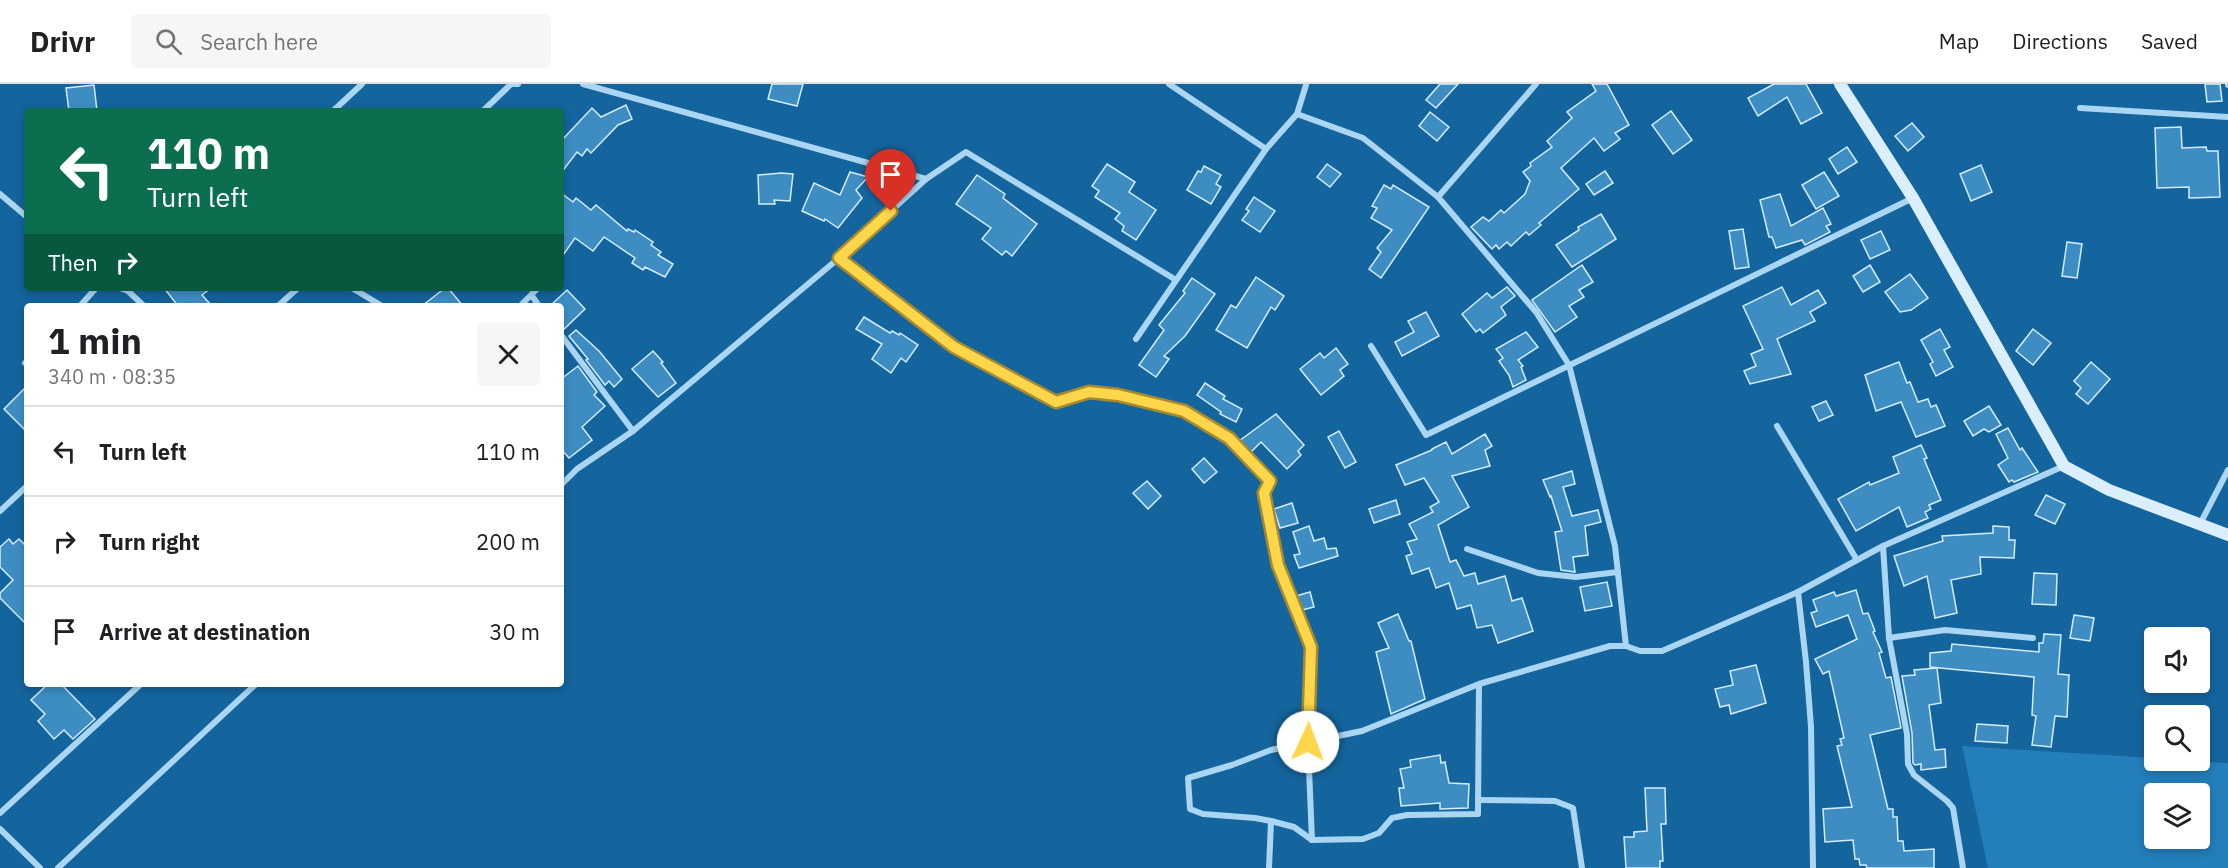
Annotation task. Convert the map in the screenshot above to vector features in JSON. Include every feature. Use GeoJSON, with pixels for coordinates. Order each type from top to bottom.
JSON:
{"type":"FeatureCollection","features":[{"type":"Feature","properties":{"kind":"street"},"geometry":{"type":"LineString","coordinates":[[336,108],[362,84]]}},
{"type":"Feature","properties":{"kind":"street"},"geometry":{"type":"LineString","coordinates":[[486,108],[512,84],[518,84]]}},
{"type":"Feature","properties":{"kind":"street"},"geometry":{"type":"LineString","coordinates":[[583,84],[926,179]]}},
{"type":"Feature","properties":{"kind":"street"},"geometry":{"type":"LineString","coordinates":[[1170,84],[1266,149]]}},
{"type":"Feature","properties":{"kind":"street"},"geometry":{"type":"LineString","coordinates":[[1438,197],[1536,84]]}},
{"type":"Feature","properties":{"kind":"street"},"geometry":{"type":"LineString","coordinates":[[1840,84],[1912,198],[2064,466],[2109,490],[2228,535]]}},
{"type":"Feature","properties":{"kind":"street"},"geometry":{"type":"LineString","coordinates":[[1136,339],[1266,149],[1297,114],[1306,86]]}},
{"type":"Feature","properties":{"kind":"street"},"geometry":{"type":"LineString","coordinates":[[2080,108],[2228,117]]}},
{"type":"Feature","properties":{"kind":"street"},"geometry":{"type":"LineString","coordinates":[[1297,114],[1363,138],[1438,197],[1536,312],[1569,365],[1615,546],[1626,646]]}},
{"type":"Feature","properties":{"kind":"street"},"geometry":{"type":"LineString","coordinates":[[564,482],[577,469],[633,431],[839,258],[926,179],[966,152],[1176,280]]}},
{"type":"Feature","properties":{"kind":"street"},"geometry":{"type":"LineString","coordinates":[[0,194],[24,214]]}},
{"type":"Feature","properties":{"kind":"street"},"geometry":{"type":"LineString","coordinates":[[1371,346],[1426,435],[1912,198]]}},
{"type":"Feature","properties":{"kind":"street"},"geometry":{"type":"LineString","coordinates":[[839,258],[954,347],[1056,402],[1089,392],[1118,395],[1184,411],[1229,438],[1270,481],[1264,493],[1278,565],[1311,647],[1308,742],[1312,840]]}},
{"type":"Feature","properties":{"kind":"street"},"geometry":{"type":"LineString","coordinates":[[83,303],[93,291]]}},
{"type":"Feature","properties":{"kind":"street"},"geometry":{"type":"LineString","coordinates":[[131,291],[141,303]]}},
{"type":"Feature","properties":{"kind":"street"},"geometry":{"type":"LineString","coordinates":[[281,303],[295,291]]}},
{"type":"Feature","properties":{"kind":"street"},"geometry":{"type":"LineString","coordinates":[[357,291],[377,303]]}},
{"type":"Feature","properties":{"kind":"street"},"geometry":{"type":"LineString","coordinates":[[524,303],[536,291]]}},
{"type":"Feature","properties":{"kind":"street"},"geometry":{"type":"LineString","coordinates":[[532,296],[537,303]]}},
{"type":"Feature","properties":{"kind":"street"},"geometry":{"type":"LineString","coordinates":[[564,339],[633,431]]}},
{"type":"Feature","properties":{"kind":"street"},"geometry":{"type":"LineString","coordinates":[[1777,426],[1857,560]]}},
{"type":"Feature","properties":{"kind":"street"},"geometry":{"type":"LineString","coordinates":[[1479,684],[1478,814],[1407,815],[1392,818],[1379,833],[1363,839],[1312,840],[1294,827],[1271,821],[1203,814],[1190,809],[1188,778],[1271,750],[1362,731],[1479,684],[1610,646],[1626,646],[1640,651],[1662,651],[1798,592],[1883,546],[2064,466]]}},
{"type":"Feature","properties":{"kind":"street"},"geometry":{"type":"LineString","coordinates":[[2200,524],[2228,470]]}},
{"type":"Feature","properties":{"kind":"street"},"geometry":{"type":"LineString","coordinates":[[0,511],[24,489]]}},
{"type":"Feature","properties":{"kind":"street"},"geometry":{"type":"LineString","coordinates":[[1883,546],[1888,638],[1907,734],[1908,764],[1914,775],[1953,808],[1963,868]]}},
{"type":"Feature","properties":{"kind":"street"},"geometry":{"type":"LineString","coordinates":[[1467,549],[1538,573],[1576,577],[1618,572]]}},
{"type":"Feature","properties":{"kind":"street"},"geometry":{"type":"LineString","coordinates":[[1798,592],[1811,727],[1813,868]]}},
{"type":"Feature","properties":{"kind":"street"},"geometry":{"type":"LineString","coordinates":[[1888,638],[1945,630],[2033,638]]}},
{"type":"Feature","properties":{"kind":"street"},"geometry":{"type":"LineString","coordinates":[[0,813],[138,687]]}},
{"type":"Feature","properties":{"kind":"street"},"geometry":{"type":"LineString","coordinates":[[58,868],[252,687]]}},
{"type":"Feature","properties":{"kind":"street"},"geometry":{"type":"LineString","coordinates":[[1478,800],[1555,801],[1573,808],[1582,868]]}},
{"type":"Feature","properties":{"kind":"street"},"geometry":{"type":"LineString","coordinates":[[1269,868],[1271,821]]}},
{"type":"Feature","properties":{"kind":"street"},"geometry":{"type":"LineString","coordinates":[[0,829],[40,868]]}},
{"type":"Feature","properties":{"kind":"shaded area"},"geometry":{"type":"Polygon","coordinates":[[[1962,746],[2144,757],[2144,771],[2210,771],[2210,762],[2228,763],[2228,868],[1988,868],[1962,746]]]}},
{"type":"Feature","properties":{"kind":"building"},"geometry":{"type":"Polygon","coordinates":[[[772,84],[803,84],[797,106],[768,99],[772,84]]]}},
{"type":"Feature","properties":{"kind":"building"},"geometry":{"type":"Polygon","coordinates":[[[1440,84],[1458,84],[1436,108],[1426,100],[1440,84]]]}},
{"type":"Feature","properties":{"kind":"building"},"geometry":{"type":"Polygon","coordinates":[[[1592,84],[1607,84],[1629,125],[1615,133],[1620,139],[1604,151],[1594,138],[1561,168],[1579,189],[1539,223],[1541,225],[1529,235],[1526,232],[1511,246],[1507,242],[1499,249],[1496,245],[1492,249],[1471,227],[1483,217],[1489,221],[1501,210],[1504,213],[1525,194],[1530,181],[1523,172],[1531,166],[1530,163],[1552,147],[1547,141],[1572,118],[1567,112],[1596,91],[1592,84]]]}},
{"type":"Feature","properties":{"kind":"building"},"geometry":{"type":"Polygon","coordinates":[[[1774,84],[1806,84],[1822,113],[1801,124],[1787,97],[1758,116],[1748,98],[1774,84]]]}},
{"type":"Feature","properties":{"kind":"building"},"geometry":{"type":"Polygon","coordinates":[[[2205,84],[2220,84],[2222,101],[2207,102],[2205,84]]]}},
{"type":"Feature","properties":{"kind":"building"},"geometry":{"type":"Polygon","coordinates":[[[94,85],[97,108],[69,108],[66,88],[94,85]]]}},
{"type":"Feature","properties":{"kind":"building"},"geometry":{"type":"Polygon","coordinates":[[[626,105],[632,119],[618,125],[591,153],[587,149],[582,156],[577,152],[564,169],[564,138],[592,108],[601,117],[626,105]]]}},
{"type":"Feature","properties":{"kind":"building"},"geometry":{"type":"Polygon","coordinates":[[[1671,111],[1692,140],[1673,154],[1652,125],[1671,111]]]}},
{"type":"Feature","properties":{"kind":"building"},"geometry":{"type":"Polygon","coordinates":[[[1430,112],[1449,127],[1437,141],[1419,126],[1430,112]]]}},
{"type":"Feature","properties":{"kind":"building"},"geometry":{"type":"Polygon","coordinates":[[[1912,123],[1924,137],[1908,151],[1895,136],[1912,123]]]}},
{"type":"Feature","properties":{"kind":"building"},"geometry":{"type":"Polygon","coordinates":[[[2181,127],[2182,148],[2206,147],[2207,151],[2218,151],[2220,197],[2189,198],[2189,187],[2157,188],[2155,128],[2181,127]]]}},
{"type":"Feature","properties":{"kind":"building"},"geometry":{"type":"Polygon","coordinates":[[[1847,147],[1857,162],[1838,174],[1829,159],[1847,147]]]}},
{"type":"Feature","properties":{"kind":"building"},"geometry":{"type":"Polygon","coordinates":[[[1107,164],[1135,182],[1129,192],[1156,210],[1136,240],[1122,231],[1124,226],[1115,219],[1120,213],[1095,197],[1099,191],[1092,186],[1107,164]]]}},
{"type":"Feature","properties":{"kind":"building"},"geometry":{"type":"Polygon","coordinates":[[[1327,164],[1341,174],[1330,187],[1317,177],[1327,164]]]}},
{"type":"Feature","properties":{"kind":"building"},"geometry":{"type":"Polygon","coordinates":[[[1981,165],[1992,192],[1971,201],[1960,174],[1981,165]]]}},
{"type":"Feature","properties":{"kind":"building"},"geometry":{"type":"Polygon","coordinates":[[[1204,166],[1221,175],[1216,184],[1221,187],[1211,204],[1187,190],[1198,171],[1201,172],[1204,166]]]}},
{"type":"Feature","properties":{"kind":"building"},"geometry":{"type":"Polygon","coordinates":[[[1605,171],[1613,183],[1594,195],[1586,184],[1605,171]]]}},
{"type":"Feature","properties":{"kind":"building"},"geometry":{"type":"Polygon","coordinates":[[[850,172],[868,177],[856,190],[862,198],[838,228],[825,219],[824,221],[802,211],[814,183],[840,195],[850,172]]]}},
{"type":"Feature","properties":{"kind":"building"},"geometry":{"type":"Polygon","coordinates":[[[1824,172],[1839,196],[1816,209],[1802,185],[1824,172]]]}},
{"type":"Feature","properties":{"kind":"building"},"geometry":{"type":"Polygon","coordinates":[[[793,174],[790,201],[774,200],[775,204],[759,204],[758,175],[793,174]]]}},
{"type":"Feature","properties":{"kind":"building"},"geometry":{"type":"Polygon","coordinates":[[[977,175],[1005,194],[1003,198],[1037,224],[1012,256],[1006,251],[1002,255],[982,239],[991,228],[956,204],[977,175]]]}},
{"type":"Feature","properties":{"kind":"building"},"geometry":{"type":"Polygon","coordinates":[[[1384,185],[1391,189],[1393,185],[1429,207],[1381,278],[1369,269],[1381,252],[1377,248],[1392,230],[1371,218],[1377,208],[1372,206],[1384,185]]]}},
{"type":"Feature","properties":{"kind":"building"},"geometry":{"type":"Polygon","coordinates":[[[1780,194],[1791,226],[1823,208],[1831,224],[1826,226],[1830,232],[1805,245],[1802,240],[1776,248],[1772,237],[1769,237],[1760,200],[1780,194]]]}},
{"type":"Feature","properties":{"kind":"building"},"geometry":{"type":"Polygon","coordinates":[[[564,195],[573,202],[576,198],[591,210],[596,205],[627,231],[628,229],[634,232],[635,230],[653,242],[651,245],[661,252],[658,255],[673,264],[665,277],[645,267],[643,270],[632,263],[635,258],[604,237],[593,251],[575,238],[564,254],[564,195]]]}},
{"type":"Feature","properties":{"kind":"building"},"geometry":{"type":"Polygon","coordinates":[[[1254,197],[1275,211],[1260,232],[1242,220],[1249,211],[1246,209],[1254,197]]]}},
{"type":"Feature","properties":{"kind":"building"},"geometry":{"type":"Polygon","coordinates":[[[1601,214],[1616,239],[1572,267],[1556,245],[1579,230],[1578,227],[1601,214]]]}},
{"type":"Feature","properties":{"kind":"building"},"geometry":{"type":"Polygon","coordinates":[[[1743,229],[1749,267],[1735,269],[1729,231],[1743,229]]]}},
{"type":"Feature","properties":{"kind":"building"},"geometry":{"type":"Polygon","coordinates":[[[1881,231],[1890,250],[1870,259],[1861,240],[1881,231]]]}},
{"type":"Feature","properties":{"kind":"building"},"geometry":{"type":"Polygon","coordinates":[[[2067,242],[2082,244],[2077,278],[2062,276],[2067,242]]]}},
{"type":"Feature","properties":{"kind":"building"},"geometry":{"type":"Polygon","coordinates":[[[1582,265],[1593,282],[1579,290],[1584,297],[1569,306],[1577,317],[1555,332],[1532,300],[1582,265]]]}},
{"type":"Feature","properties":{"kind":"building"},"geometry":{"type":"Polygon","coordinates":[[[1870,265],[1880,282],[1863,292],[1853,276],[1870,265]]]}},
{"type":"Feature","properties":{"kind":"building"},"geometry":{"type":"Polygon","coordinates":[[[1910,274],[1928,298],[1911,310],[1900,312],[1885,292],[1910,274]]]}},
{"type":"Feature","properties":{"kind":"building"},"geometry":{"type":"Polygon","coordinates":[[[1256,277],[1284,296],[1275,310],[1271,307],[1247,348],[1216,330],[1231,305],[1236,308],[1256,277]]]}},
{"type":"Feature","properties":{"kind":"building"},"geometry":{"type":"Polygon","coordinates":[[[1192,278],[1215,294],[1185,336],[1164,356],[1169,359],[1156,377],[1139,365],[1164,330],[1159,325],[1185,293],[1183,291],[1192,278]]]}},
{"type":"Feature","properties":{"kind":"building"},"geometry":{"type":"Polygon","coordinates":[[[1507,287],[1515,296],[1501,307],[1506,315],[1483,333],[1480,329],[1476,332],[1462,314],[1487,293],[1492,298],[1507,287]]]}},
{"type":"Feature","properties":{"kind":"building"},"geometry":{"type":"Polygon","coordinates":[[[1782,287],[1791,305],[1818,290],[1826,303],[1810,312],[1815,321],[1777,339],[1791,374],[1750,384],[1744,371],[1756,366],[1751,354],[1763,349],[1743,306],[1782,287]]]}},
{"type":"Feature","properties":{"kind":"building"},"geometry":{"type":"Polygon","coordinates":[[[567,290],[585,309],[564,329],[564,303],[553,303],[567,290]]]}},
{"type":"Feature","properties":{"kind":"building"},"geometry":{"type":"Polygon","coordinates":[[[166,291],[207,291],[202,295],[209,303],[176,303],[166,291]]]}},
{"type":"Feature","properties":{"kind":"building"},"geometry":{"type":"Polygon","coordinates":[[[441,291],[450,291],[460,303],[426,303],[441,291]]]}},
{"type":"Feature","properties":{"kind":"building"},"geometry":{"type":"Polygon","coordinates":[[[1426,312],[1439,336],[1402,356],[1395,342],[1414,332],[1408,321],[1426,312]]]}},
{"type":"Feature","properties":{"kind":"building"},"geometry":{"type":"Polygon","coordinates":[[[864,317],[890,333],[892,331],[899,335],[900,333],[918,345],[906,362],[901,358],[891,373],[872,359],[882,344],[856,329],[864,317]]]}},
{"type":"Feature","properties":{"kind":"building"},"geometry":{"type":"Polygon","coordinates":[[[1940,329],[1950,347],[1944,350],[1953,367],[1936,376],[1930,364],[1933,362],[1921,340],[1940,329]]]}},
{"type":"Feature","properties":{"kind":"building"},"geometry":{"type":"Polygon","coordinates":[[[2033,329],[2051,343],[2033,365],[2016,351],[2033,329]]]}},
{"type":"Feature","properties":{"kind":"building"},"geometry":{"type":"Polygon","coordinates":[[[576,330],[599,351],[622,379],[614,387],[609,381],[605,385],[569,336],[576,330]]]}},
{"type":"Feature","properties":{"kind":"building"},"geometry":{"type":"Polygon","coordinates":[[[1526,332],[1538,347],[1518,360],[1523,366],[1521,367],[1526,380],[1513,387],[1509,375],[1499,361],[1503,358],[1496,349],[1526,332]]]}},
{"type":"Feature","properties":{"kind":"building"},"geometry":{"type":"Polygon","coordinates":[[[1336,348],[1348,364],[1340,370],[1344,376],[1321,395],[1300,369],[1320,353],[1324,358],[1336,348]]]}},
{"type":"Feature","properties":{"kind":"building"},"geometry":{"type":"Polygon","coordinates":[[[653,351],[676,383],[658,397],[632,369],[653,351]]]}},
{"type":"Feature","properties":{"kind":"building"},"geometry":{"type":"Polygon","coordinates":[[[1899,362],[1918,402],[1928,399],[1931,407],[1936,405],[1945,426],[1916,437],[1901,402],[1876,411],[1865,375],[1899,362]]]}},
{"type":"Feature","properties":{"kind":"building"},"geometry":{"type":"Polygon","coordinates":[[[2091,362],[2110,379],[2088,404],[2076,394],[2081,388],[2074,381],[2091,362]]]}},
{"type":"Feature","properties":{"kind":"building"},"geometry":{"type":"Polygon","coordinates":[[[578,366],[597,392],[594,395],[605,406],[582,427],[592,440],[569,458],[564,452],[564,377],[578,366]]]}},
{"type":"Feature","properties":{"kind":"building"},"geometry":{"type":"Polygon","coordinates":[[[1205,383],[1225,396],[1223,399],[1242,409],[1236,422],[1220,414],[1221,412],[1197,395],[1205,383]]]}},
{"type":"Feature","properties":{"kind":"building"},"geometry":{"type":"Polygon","coordinates":[[[24,389],[24,429],[4,409],[24,389]]]}},
{"type":"Feature","properties":{"kind":"building"},"geometry":{"type":"Polygon","coordinates":[[[1826,401],[1833,415],[1819,421],[1812,407],[1826,401]]]}},
{"type":"Feature","properties":{"kind":"building"},"geometry":{"type":"Polygon","coordinates":[[[1989,406],[2001,425],[1989,432],[1984,429],[1973,436],[1964,421],[1989,406]]]}},
{"type":"Feature","properties":{"kind":"building"},"geometry":{"type":"Polygon","coordinates":[[[1276,414],[1304,445],[1298,451],[1301,455],[1287,469],[1261,442],[1251,452],[1239,441],[1276,414]]]}},
{"type":"Feature","properties":{"kind":"building"},"geometry":{"type":"Polygon","coordinates":[[[2008,428],[2020,450],[2022,448],[2038,472],[2014,482],[2012,480],[2009,482],[1998,465],[2008,458],[1996,434],[2008,428]]]}},
{"type":"Feature","properties":{"kind":"building"},"geometry":{"type":"Polygon","coordinates":[[[1339,431],[1356,462],[1345,468],[1328,437],[1339,431]]]}},
{"type":"Feature","properties":{"kind":"building"},"geometry":{"type":"Polygon","coordinates":[[[1485,434],[1492,446],[1485,450],[1490,466],[1452,476],[1469,507],[1438,525],[1450,562],[1456,560],[1464,576],[1475,573],[1478,584],[1505,576],[1512,601],[1522,598],[1533,631],[1498,643],[1492,625],[1477,628],[1471,605],[1457,609],[1449,583],[1436,588],[1429,568],[1412,574],[1406,556],[1412,554],[1407,542],[1417,539],[1409,524],[1433,512],[1430,507],[1439,502],[1424,478],[1405,485],[1396,465],[1446,442],[1452,454],[1485,434]]]}},
{"type":"Feature","properties":{"kind":"building"},"geometry":{"type":"Polygon","coordinates":[[[1921,445],[1927,458],[1924,459],[1941,500],[1929,505],[1931,509],[1925,512],[1928,518],[1907,527],[1899,507],[1856,531],[1838,499],[1869,482],[1870,485],[1899,473],[1893,457],[1921,445]]]}},
{"type":"Feature","properties":{"kind":"building"},"geometry":{"type":"Polygon","coordinates":[[[1204,458],[1217,472],[1204,483],[1192,469],[1204,458]]]}},
{"type":"Feature","properties":{"kind":"building"},"geometry":{"type":"Polygon","coordinates":[[[1572,471],[1575,484],[1563,487],[1572,516],[1598,510],[1601,522],[1585,526],[1588,555],[1573,557],[1575,572],[1561,570],[1555,532],[1562,531],[1551,496],[1543,480],[1572,471]]]}},
{"type":"Feature","properties":{"kind":"building"},"geometry":{"type":"Polygon","coordinates":[[[1147,481],[1161,496],[1148,509],[1133,493],[1147,481]]]}},
{"type":"Feature","properties":{"kind":"building"},"geometry":{"type":"Polygon","coordinates":[[[2046,495],[2065,504],[2055,524],[2035,515],[2046,495]]]}},
{"type":"Feature","properties":{"kind":"building"},"geometry":{"type":"Polygon","coordinates":[[[1396,500],[1400,514],[1374,523],[1369,509],[1396,500]]]}},
{"type":"Feature","properties":{"kind":"building"},"geometry":{"type":"Polygon","coordinates":[[[1292,503],[1298,523],[1280,528],[1274,509],[1292,503]]]}},
{"type":"Feature","properties":{"kind":"building"},"geometry":{"type":"Polygon","coordinates":[[[1309,526],[1314,541],[1324,538],[1327,549],[1336,548],[1338,556],[1299,568],[1294,555],[1300,554],[1293,532],[1309,526]]]}},
{"type":"Feature","properties":{"kind":"building"},"geometry":{"type":"Polygon","coordinates":[[[1993,526],[2009,527],[2009,540],[2015,540],[2014,558],[1980,557],[1981,574],[1951,580],[1957,613],[1935,618],[1927,576],[1904,586],[1894,556],[1943,541],[1942,536],[1993,533],[1993,526]]]}},
{"type":"Feature","properties":{"kind":"building"},"geometry":{"type":"Polygon","coordinates":[[[9,539],[13,544],[19,539],[24,544],[24,622],[0,598],[0,593],[13,580],[0,567],[0,547],[9,539]]]}},
{"type":"Feature","properties":{"kind":"building"},"geometry":{"type":"Polygon","coordinates":[[[2034,573],[2057,574],[2056,605],[2032,604],[2034,573]]]}},
{"type":"Feature","properties":{"kind":"building"},"geometry":{"type":"Polygon","coordinates":[[[1607,582],[1612,606],[1585,611],[1580,587],[1607,582]]]}},
{"type":"Feature","properties":{"kind":"building"},"geometry":{"type":"Polygon","coordinates":[[[1856,590],[1863,614],[1868,613],[1875,631],[1873,632],[1882,652],[1879,653],[1886,678],[1891,677],[1901,728],[1870,735],[1888,809],[1893,809],[1893,817],[1897,817],[1898,841],[1903,841],[1904,851],[1934,849],[1934,868],[1867,868],[1866,865],[1860,865],[1859,859],[1855,859],[1853,840],[1825,842],[1823,809],[1852,807],[1837,746],[1842,745],[1840,739],[1844,738],[1829,671],[1823,674],[1815,659],[1857,639],[1848,615],[1816,627],[1811,613],[1817,611],[1813,600],[1834,592],[1836,596],[1856,590]]]}},
{"type":"Feature","properties":{"kind":"building"},"geometry":{"type":"Polygon","coordinates":[[[1310,592],[1314,607],[1302,610],[1296,596],[1310,592]]]}},
{"type":"Feature","properties":{"kind":"building"},"geometry":{"type":"Polygon","coordinates":[[[1398,614],[1409,641],[1411,641],[1425,699],[1391,714],[1376,652],[1389,648],[1378,623],[1398,614]]]}},
{"type":"Feature","properties":{"kind":"building"},"geometry":{"type":"Polygon","coordinates":[[[2074,615],[2094,618],[2090,641],[2070,638],[2074,615]]]}},
{"type":"Feature","properties":{"kind":"building"},"geometry":{"type":"Polygon","coordinates":[[[2044,634],[2061,635],[2058,674],[2069,675],[2067,717],[2055,716],[2051,747],[2032,745],[2036,716],[2032,715],[2034,677],[1930,667],[1930,653],[1951,651],[1952,644],[2039,652],[2039,643],[2043,643],[2044,634]]]}},
{"type":"Feature","properties":{"kind":"building"},"geometry":{"type":"Polygon","coordinates":[[[1756,665],[1766,703],[1731,714],[1729,705],[1720,707],[1715,689],[1733,685],[1730,671],[1756,665]]]}},
{"type":"Feature","properties":{"kind":"building"},"geometry":{"type":"Polygon","coordinates":[[[1937,668],[1941,703],[1929,705],[1935,750],[1945,749],[1946,767],[1921,770],[1921,764],[1913,763],[1912,733],[1902,676],[1915,675],[1914,670],[1937,668]]]}},
{"type":"Feature","properties":{"kind":"building"},"geometry":{"type":"Polygon","coordinates":[[[45,687],[64,687],[95,719],[73,739],[64,730],[54,739],[38,721],[45,714],[31,700],[45,687]]]}},
{"type":"Feature","properties":{"kind":"building"},"geometry":{"type":"Polygon","coordinates":[[[1977,724],[2008,726],[2007,743],[1975,741],[1977,724]]]}},
{"type":"Feature","properties":{"kind":"building"},"geometry":{"type":"Polygon","coordinates":[[[1440,755],[1441,763],[1445,762],[1449,783],[1469,784],[1468,808],[1440,809],[1440,803],[1401,806],[1399,788],[1404,788],[1400,769],[1411,767],[1410,760],[1440,755]]]}},
{"type":"Feature","properties":{"kind":"building"},"geometry":{"type":"Polygon","coordinates":[[[1645,788],[1665,788],[1666,824],[1661,824],[1663,861],[1660,861],[1660,868],[1626,868],[1624,837],[1634,837],[1634,832],[1647,831],[1645,788]]]}},
{"type":"Feature","properties":{"kind":"route"},"geometry":{"type":"LineString","coordinates":[[891,211],[839,258],[954,347],[1056,402],[1089,392],[1118,395],[1184,411],[1229,438],[1270,481],[1264,493],[1278,565],[1311,647],[1308,742]]}}]}
